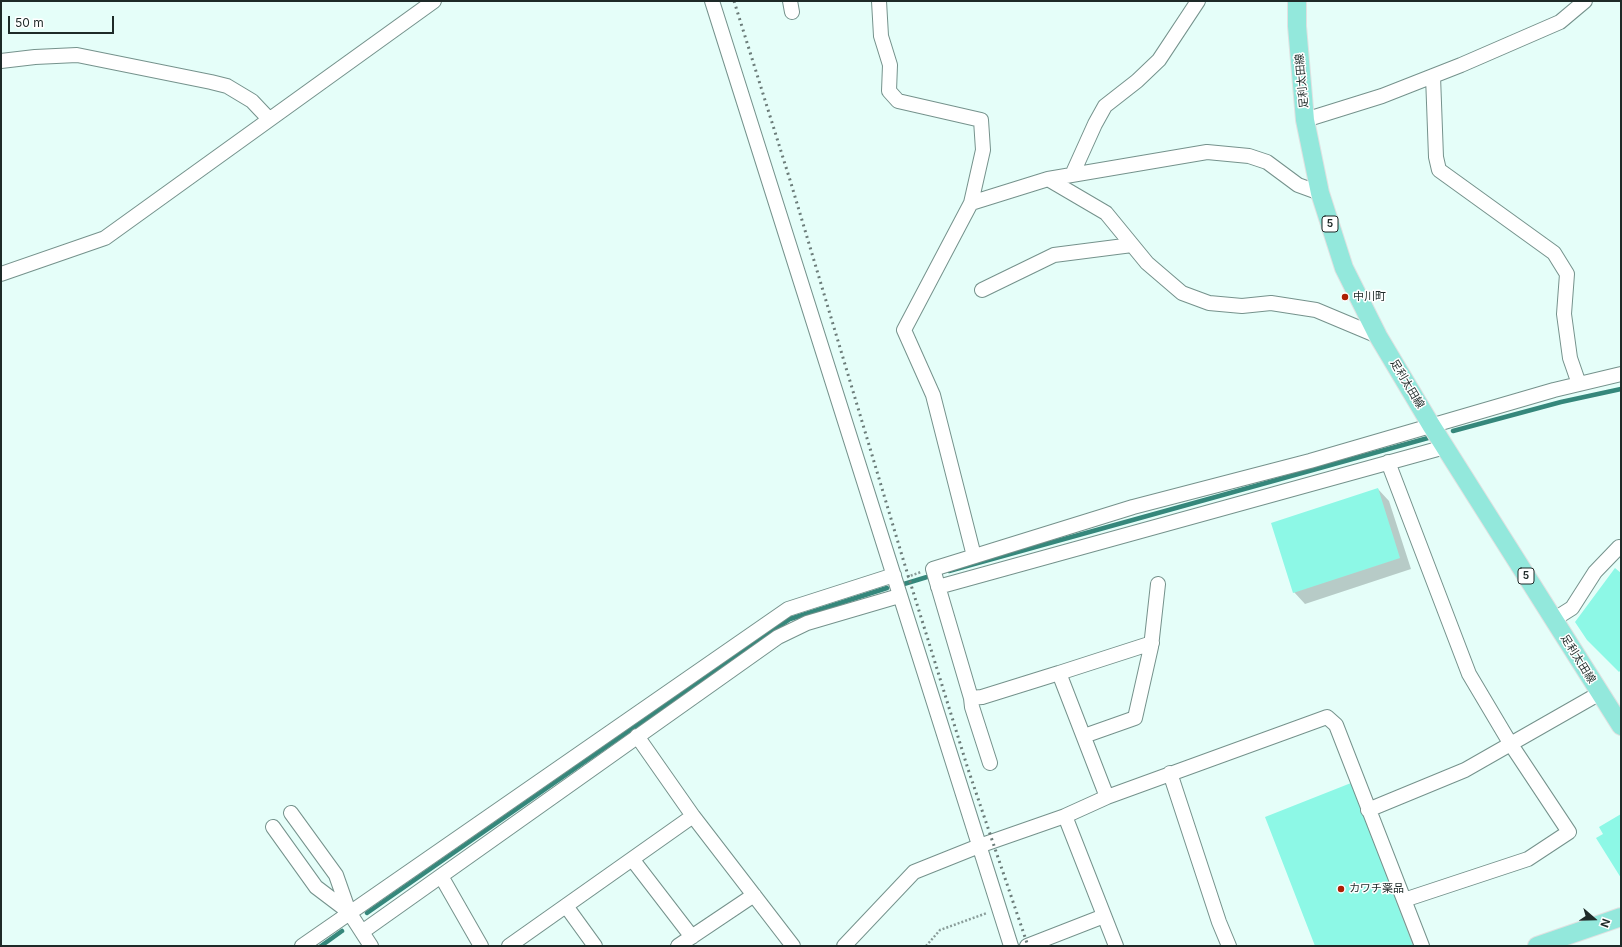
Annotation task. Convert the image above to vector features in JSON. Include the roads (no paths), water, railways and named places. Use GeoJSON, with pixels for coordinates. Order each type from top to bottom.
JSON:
{"type":"FeatureCollection","features":[{"type":"Feature","properties":{"kind":"main road","name":"足利太田線"},"geometry":{"type":"LineString","coordinates":[[1297,1],[1297,26],[1305,120],[1320,193],[1344,268],[1378,336],[1431,424],[1621,726]]}},
{"type":"Feature","properties":{"kind":"main road"},"geometry":{"type":"LineString","coordinates":[[1537,946],[1621,918]]}},
{"type":"Feature","properties":{"kind":"street"},"geometry":{"type":"LineString","coordinates":[[1,274],[105,238],[434,1]]}},
{"type":"Feature","properties":{"kind":"street"},"geometry":{"type":"LineString","coordinates":[[712,1],[900,576],[899,596],[1011,946]]}},
{"type":"Feature","properties":{"kind":"street"},"geometry":{"type":"LineString","coordinates":[[879,1],[881,36],[890,65],[889,91],[898,101],[981,120],[983,150],[970,203],[904,330],[932,395],[974,556]]}},
{"type":"Feature","properties":{"kind":"street"},"geometry":{"type":"LineString","coordinates":[[1072,175],[1094,124],[1105,106],[1137,82],[1159,60],[1198,1]]}},
{"type":"Feature","properties":{"kind":"street"},"geometry":{"type":"LineString","coordinates":[[1305,120],[1382,96],[1560,22],[1584,1]]}},
{"type":"Feature","properties":{"kind":"street"},"geometry":{"type":"LineString","coordinates":[[1,61],[35,57],[77,55],[211,82],[227,86],[252,101],[269,119]]}},
{"type":"Feature","properties":{"kind":"street"},"geometry":{"type":"LineString","coordinates":[[1433,76],[1436,157],[1439,170],[1554,253],[1567,274],[1564,314],[1570,358],[1579,384]]}},
{"type":"Feature","properties":{"kind":"street"},"geometry":{"type":"LineString","coordinates":[[970,203],[1048,179],[1207,152],[1249,156],[1267,162],[1298,185],[1320,193]]}},
{"type":"Feature","properties":{"kind":"street"},"geometry":{"type":"LineString","coordinates":[[1048,179],[1106,213],[1147,263],[1182,293],[1209,303],[1242,306],[1270,303],[1316,310],[1378,336]]}},
{"type":"Feature","properties":{"kind":"street"},"geometry":{"type":"LineString","coordinates":[[982,290],[1054,255],[1132,245]]}},
{"type":"Feature","properties":{"kind":"street"},"geometry":{"type":"LineString","coordinates":[[990,763],[972,706],[971,698],[933,569],[1133,507],[1310,461],[1431,424],[1621,374]]}},
{"type":"Feature","properties":{"kind":"street"},"geometry":{"type":"LineString","coordinates":[[938,586],[1445,447]]}},
{"type":"Feature","properties":{"kind":"street"},"geometry":{"type":"LineString","coordinates":[[1388,462],[1468,674],[1510,743],[1569,832],[1528,859],[1404,900]]}},
{"type":"Feature","properties":{"kind":"street"},"geometry":{"type":"LineString","coordinates":[[1553,620],[1572,608],[1595,572],[1619,547],[1621,549]]}},
{"type":"Feature","properties":{"kind":"street"},"geometry":{"type":"LineString","coordinates":[[302,946],[788,609],[900,576]]}},
{"type":"Feature","properties":{"kind":"street"},"geometry":{"type":"LineString","coordinates":[[1084,736],[1135,718],[1152,643],[1158,584]]}},
{"type":"Feature","properties":{"kind":"street"},"geometry":{"type":"LineString","coordinates":[[362,932],[778,637],[806,623],[899,596]]}},
{"type":"Feature","properties":{"kind":"street"},"geometry":{"type":"LineString","coordinates":[[971,698],[982,696],[1152,643]]}},
{"type":"Feature","properties":{"kind":"street"},"geometry":{"type":"LineString","coordinates":[[1059,672],[1107,797]]}},
{"type":"Feature","properties":{"kind":"street"},"geometry":{"type":"LineString","coordinates":[[1368,810],[1465,770],[1600,693]]}},
{"type":"Feature","properties":{"kind":"street"},"geometry":{"type":"LineString","coordinates":[[844,946],[914,872],[979,846],[1065,816],[1107,797],[1170,773],[1327,717],[1336,725],[1422,946]]}},
{"type":"Feature","properties":{"kind":"street"},"geometry":{"type":"LineString","coordinates":[[637,736],[693,816],[793,946]]}},
{"type":"Feature","properties":{"kind":"street"},"geometry":{"type":"LineString","coordinates":[[1170,773],[1218,922],[1229,946]]}},
{"type":"Feature","properties":{"kind":"street"},"geometry":{"type":"LineString","coordinates":[[292,813],[336,875],[349,912],[371,946]]}},
{"type":"Feature","properties":{"kind":"street"},"geometry":{"type":"LineString","coordinates":[[509,946],[693,816]]}},
{"type":"Feature","properties":{"kind":"street"},"geometry":{"type":"LineString","coordinates":[[1065,816],[1116,946]]}},
{"type":"Feature","properties":{"kind":"street"},"geometry":{"type":"LineString","coordinates":[[273,827],[316,887],[349,912]]}},
{"type":"Feature","properties":{"kind":"street"},"geometry":{"type":"LineString","coordinates":[[632,859],[692,937]]}},
{"type":"Feature","properties":{"kind":"street"},"geometry":{"type":"LineString","coordinates":[[441,876],[481,946]]}},
{"type":"Feature","properties":{"kind":"street"},"geometry":{"type":"LineString","coordinates":[[678,946],[754,895]]}},
{"type":"Feature","properties":{"kind":"street"},"geometry":{"type":"LineString","coordinates":[[566,906],[594,946]]}},
{"type":"Feature","properties":{"kind":"street"},"geometry":{"type":"LineString","coordinates":[[1028,946],[1104,916]]}},
{"type":"Feature","properties":{"kind":"waterway"},"geometry":{"type":"LineString","coordinates":[[1453,431],[1561,402],[1621,389]]}},
{"type":"Feature","properties":{"kind":"waterway"},"geometry":{"type":"LineString","coordinates":[[949,571],[1428,438]]}},
{"type":"Feature","properties":{"kind":"waterway"},"geometry":{"type":"LineString","coordinates":[[904,584],[927,577]]}},
{"type":"Feature","properties":{"kind":"waterway"},"geometry":{"type":"LineString","coordinates":[[367,913],[790,619],[887,588]]}},
{"type":"Feature","properties":{"kind":"waterway"},"geometry":{"type":"LineString","coordinates":[[321,946],[342,931]]}},
{"type":"Feature","properties":{"kind":"railway"},"geometry":{"type":"LineString","coordinates":[[734,1],[790,180],[903,559],[968,769],[1028,946]]}},
{"type":"Feature","properties":{"kind":"place","name":"中川町"},"geometry":{"type":"Point","coordinates":[1345,297]}},
{"type":"Feature","properties":{"kind":"place","name":"カワチ薬品"},"geometry":{"type":"Point","coordinates":[1341,889]}}]}
